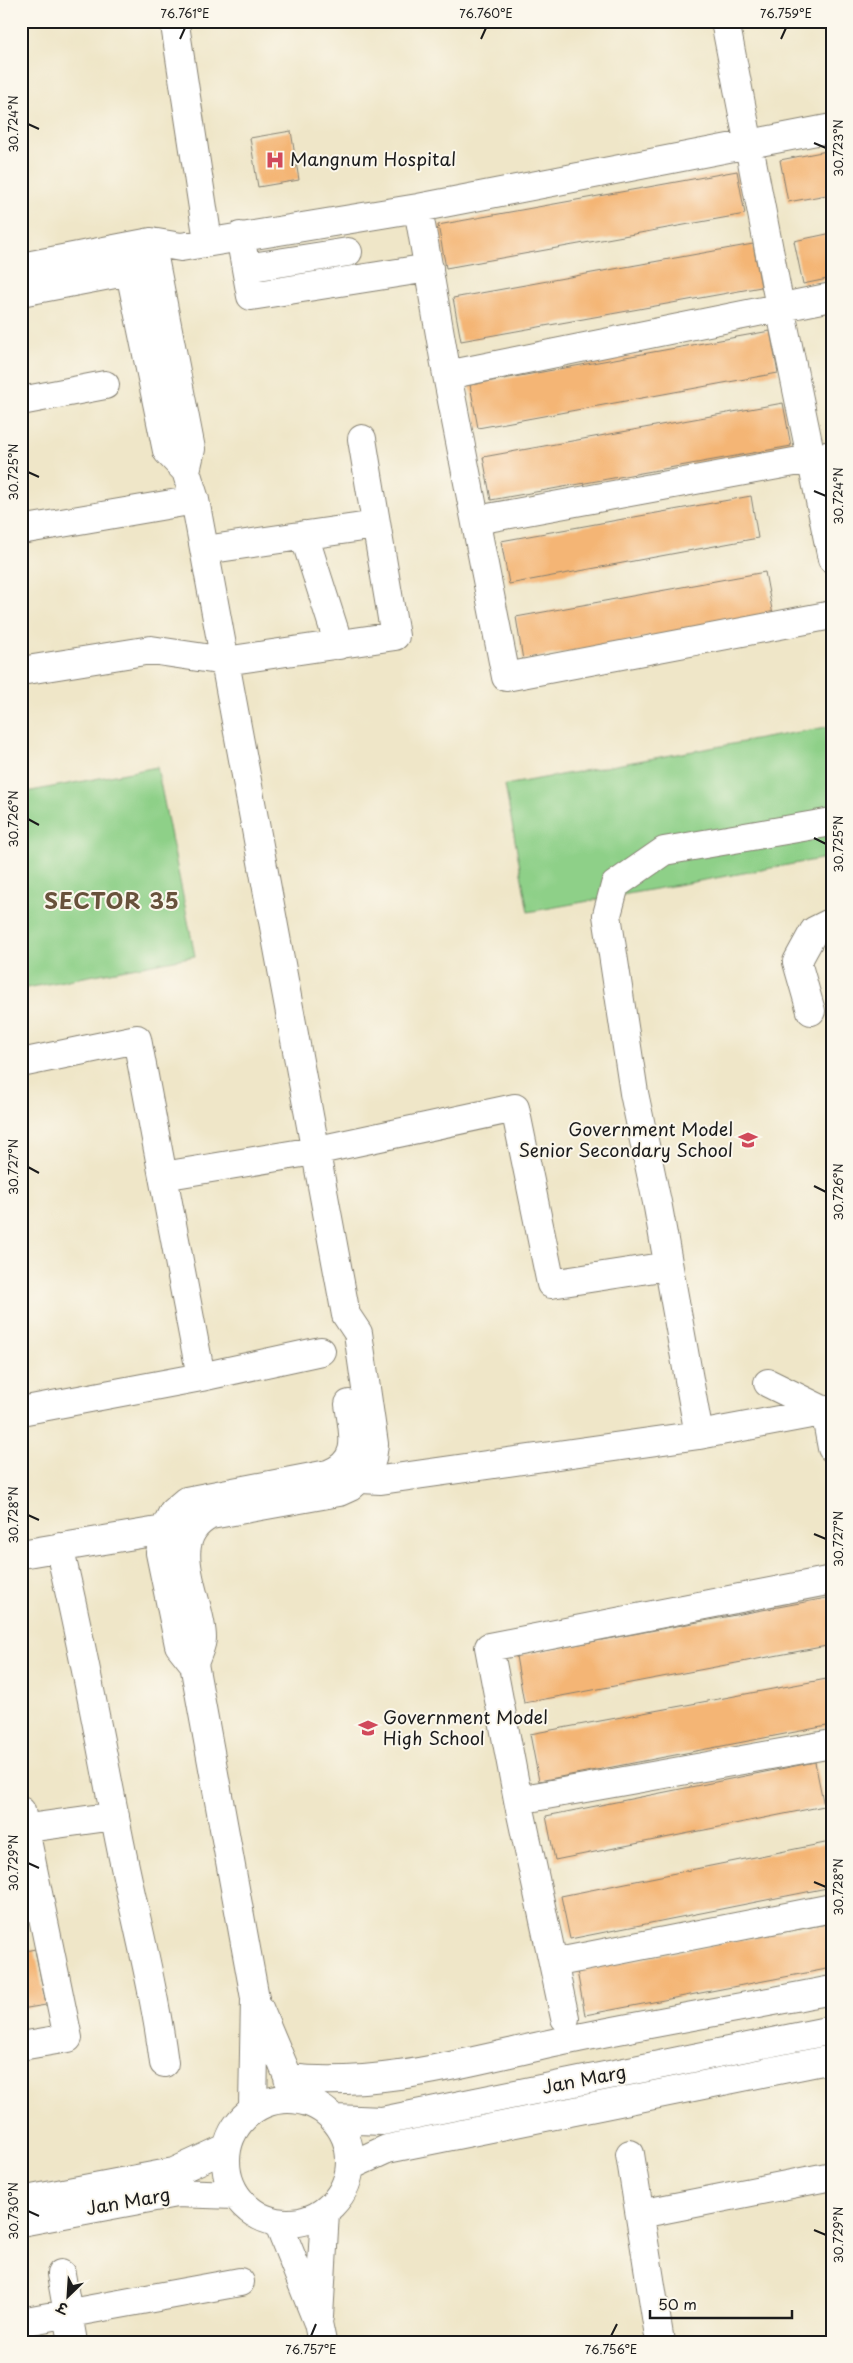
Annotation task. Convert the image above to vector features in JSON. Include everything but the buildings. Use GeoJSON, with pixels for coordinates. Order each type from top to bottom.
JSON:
{"type":"FeatureCollection","features":[{"type":"Feature","properties":{"kind":"street"},"geometry":{"type":"LineString","coordinates":[[725,21],[780,307],[822,457],[832,558]]}},
{"type":"Feature","properties":{"kind":"street"},"geometry":{"type":"LineString","coordinates":[[182,23],[208,241]]}},
{"type":"Feature","properties":{"kind":"street"},"geometry":{"type":"LineString","coordinates":[[21,292],[140,257],[208,241],[418,208],[832,128]]}},
{"type":"Feature","properties":{"kind":"street"},"geometry":{"type":"LineString","coordinates":[[418,208],[447,374],[477,520],[506,677],[832,615]]}},
{"type":"Feature","properties":{"kind":"street"},"geometry":{"type":"LineString","coordinates":[[345,220],[353,280]]}},
{"type":"Feature","properties":{"kind":"street"},"geometry":{"type":"LineString","coordinates":[[240,236],[251,296],[429,268]]}},
{"type":"Feature","properties":{"kind":"street"},"geometry":{"type":"LineString","coordinates":[[246,268],[348,252]]}},
{"type":"Feature","properties":{"kind":"street"},"geometry":{"type":"LineString","coordinates":[[21,267],[140,257]]}},
{"type":"Feature","properties":{"kind":"street"},"geometry":{"type":"LineString","coordinates":[[140,257],[167,451],[186,471],[195,500],[314,1151],[346,1314],[358,1333],[374,1444],[369,1466],[352,1472],[328,1474],[186,1501],[173,1512],[165,1530],[160,1552],[179,1645],[194,1664],[255,1998],[254,2108]]}},
{"type":"Feature","properties":{"kind":"street"},"geometry":{"type":"LineString","coordinates":[[447,374],[832,297]]}},
{"type":"Feature","properties":{"kind":"street"},"geometry":{"type":"LineString","coordinates":[[21,401],[105,385]]}},
{"type":"Feature","properties":{"kind":"street"},"geometry":{"type":"LineString","coordinates":[[21,671],[151,650],[225,661],[396,636],[362,439]]}},
{"type":"Feature","properties":{"kind":"street"},"geometry":{"type":"LineString","coordinates":[[477,520],[822,457]]}},
{"type":"Feature","properties":{"kind":"street"},"geometry":{"type":"LineString","coordinates":[[21,530],[195,500]]}},
{"type":"Feature","properties":{"kind":"street"},"geometry":{"type":"LineString","coordinates":[[205,550],[376,525]]}},
{"type":"Feature","properties":{"kind":"street"},"geometry":{"type":"LineString","coordinates":[[304,535],[339,645]]}},
{"type":"Feature","properties":{"kind":"street"},"geometry":{"type":"LineString","coordinates":[[699,1435],[634,1093],[608,915],[615,885],[664,851],[832,822]]}},
{"type":"Feature","properties":{"kind":"street"},"geometry":{"type":"LineString","coordinates":[[811,1011],[797,962],[814,931],[832,922]]}},
{"type":"Feature","properties":{"kind":"street"},"geometry":{"type":"LineString","coordinates":[[21,1063],[138,1039],[201,1377]]}},
{"type":"Feature","properties":{"kind":"street"},"geometry":{"type":"LineString","coordinates":[[163,1176],[314,1151],[515,1108],[551,1284],[668,1266]]}},
{"type":"Feature","properties":{"kind":"street"},"geometry":{"type":"LineString","coordinates":[[21,1412],[201,1377],[321,1351]]}},
{"type":"Feature","properties":{"kind":"street"},"geometry":{"type":"LineString","coordinates":[[768,1383],[829,1411]]}},
{"type":"Feature","properties":{"kind":"street"},"geometry":{"type":"LineString","coordinates":[[352,1472],[381,1480],[699,1435],[829,1411]]}},
{"type":"Feature","properties":{"kind":"street"},"geometry":{"type":"LineString","coordinates":[[829,1411],[832,1448]]}},
{"type":"Feature","properties":{"kind":"street"},"geometry":{"type":"LineString","coordinates":[[194,1664],[202,1639],[185,1553],[189,1537],[196,1526],[210,1516],[339,1492],[350,1487],[352,1472]]}},
{"type":"Feature","properties":{"kind":"street"},"geometry":{"type":"LineString","coordinates":[[21,1554],[196,1526]]}},
{"type":"Feature","properties":{"kind":"street"},"geometry":{"type":"LineString","coordinates":[[60,1547],[82,1645],[114,1816],[150,1973],[164,2063]]}},
{"type":"Feature","properties":{"kind":"street"},"geometry":{"type":"LineString","coordinates":[[565,2018],[518,1800],[489,1647],[832,1580]]}},
{"type":"Feature","properties":{"kind":"street"},"geometry":{"type":"LineString","coordinates":[[518,1800],[832,1744]]}},
{"type":"Feature","properties":{"kind":"street"},"geometry":{"type":"LineString","coordinates":[[21,2046],[68,2038],[22,1823],[114,1816]]}},
{"type":"Feature","properties":{"kind":"street"},"geometry":{"type":"LineString","coordinates":[[553,1963],[832,1908]]}},
{"type":"Feature","properties":{"kind":"street"},"geometry":{"type":"LineString","coordinates":[[255,1998],[292,2088],[335,2120],[350,2146],[348,2180],[342,2194],[325,2212],[303,2222],[278,2223],[255,2214],[236,2195],[227,2175],[226,2148],[241,2118],[254,2108],[274,2100],[292,2088],[321,2082],[356,2081],[422,2070],[613,2031],[832,1990]]}},
{"type":"Feature","properties":{"kind":"street","name":"Jan Marg"},"geometry":{"type":"LineString","coordinates":[[335,2120],[382,2121],[832,2030]]}},
{"type":"Feature","properties":{"kind":"street","name":"Jan Marg"},"geometry":{"type":"LineString","coordinates":[[350,2166],[387,2149],[832,2059]]}},
{"type":"Feature","properties":{"kind":"street","name":"Jan Marg"},"geometry":{"type":"LineString","coordinates":[[21,2201],[174,2172],[226,2148]]}},
{"type":"Feature","properties":{"kind":"street"},"geometry":{"type":"LineString","coordinates":[[630,2154],[660,2342]]}},
{"type":"Feature","properties":{"kind":"street"},"geometry":{"type":"LineString","coordinates":[[640,2214],[832,2176]]}},
{"type":"Feature","properties":{"kind":"street","name":"Jan Marg"},"geometry":{"type":"LineString","coordinates":[[21,2222],[176,2193],[236,2195]]}},
{"type":"Feature","properties":{"kind":"street"},"geometry":{"type":"LineString","coordinates":[[320,2332],[325,2212]]}},
{"type":"Feature","properties":{"kind":"street"},"geometry":{"type":"LineString","coordinates":[[278,2223],[320,2332]]}},
{"type":"Feature","properties":{"kind":"street"},"geometry":{"type":"LineString","coordinates":[[60,2274],[73,2342]]}},
{"type":"Feature","properties":{"kind":"street"},"geometry":{"type":"LineString","coordinates":[[21,2322],[240,2282]]}},
{"type":"Feature","properties":{"kind":"green space"},"geometry":{"type":"Polygon","coordinates":[[[832,726],[832,857],[528,912],[505,785],[832,726]]]}},
{"type":"Feature","properties":{"kind":"green space"},"geometry":{"type":"Polygon","coordinates":[[[157,767],[195,956],[21,989],[21,793],[157,767]]]}},
{"type":"Feature","properties":{"kind":"place","name":"Mangnum Hospital"},"geometry":{"type":"Point","coordinates":[275,160]}},
{"type":"Feature","properties":{"kind":"place","name":"Government Model Senior Secondary School"},"geometry":{"type":"Point","coordinates":[748,1140]}},
{"type":"Feature","properties":{"kind":"place","name":"Government Model High School"},"geometry":{"type":"Point","coordinates":[368,1728]}},
{"type":"Feature","properties":{"kind":"district","name":"SECTOR 35"},"geometry":{"type":"Point","coordinates":[112,901]}}]}
